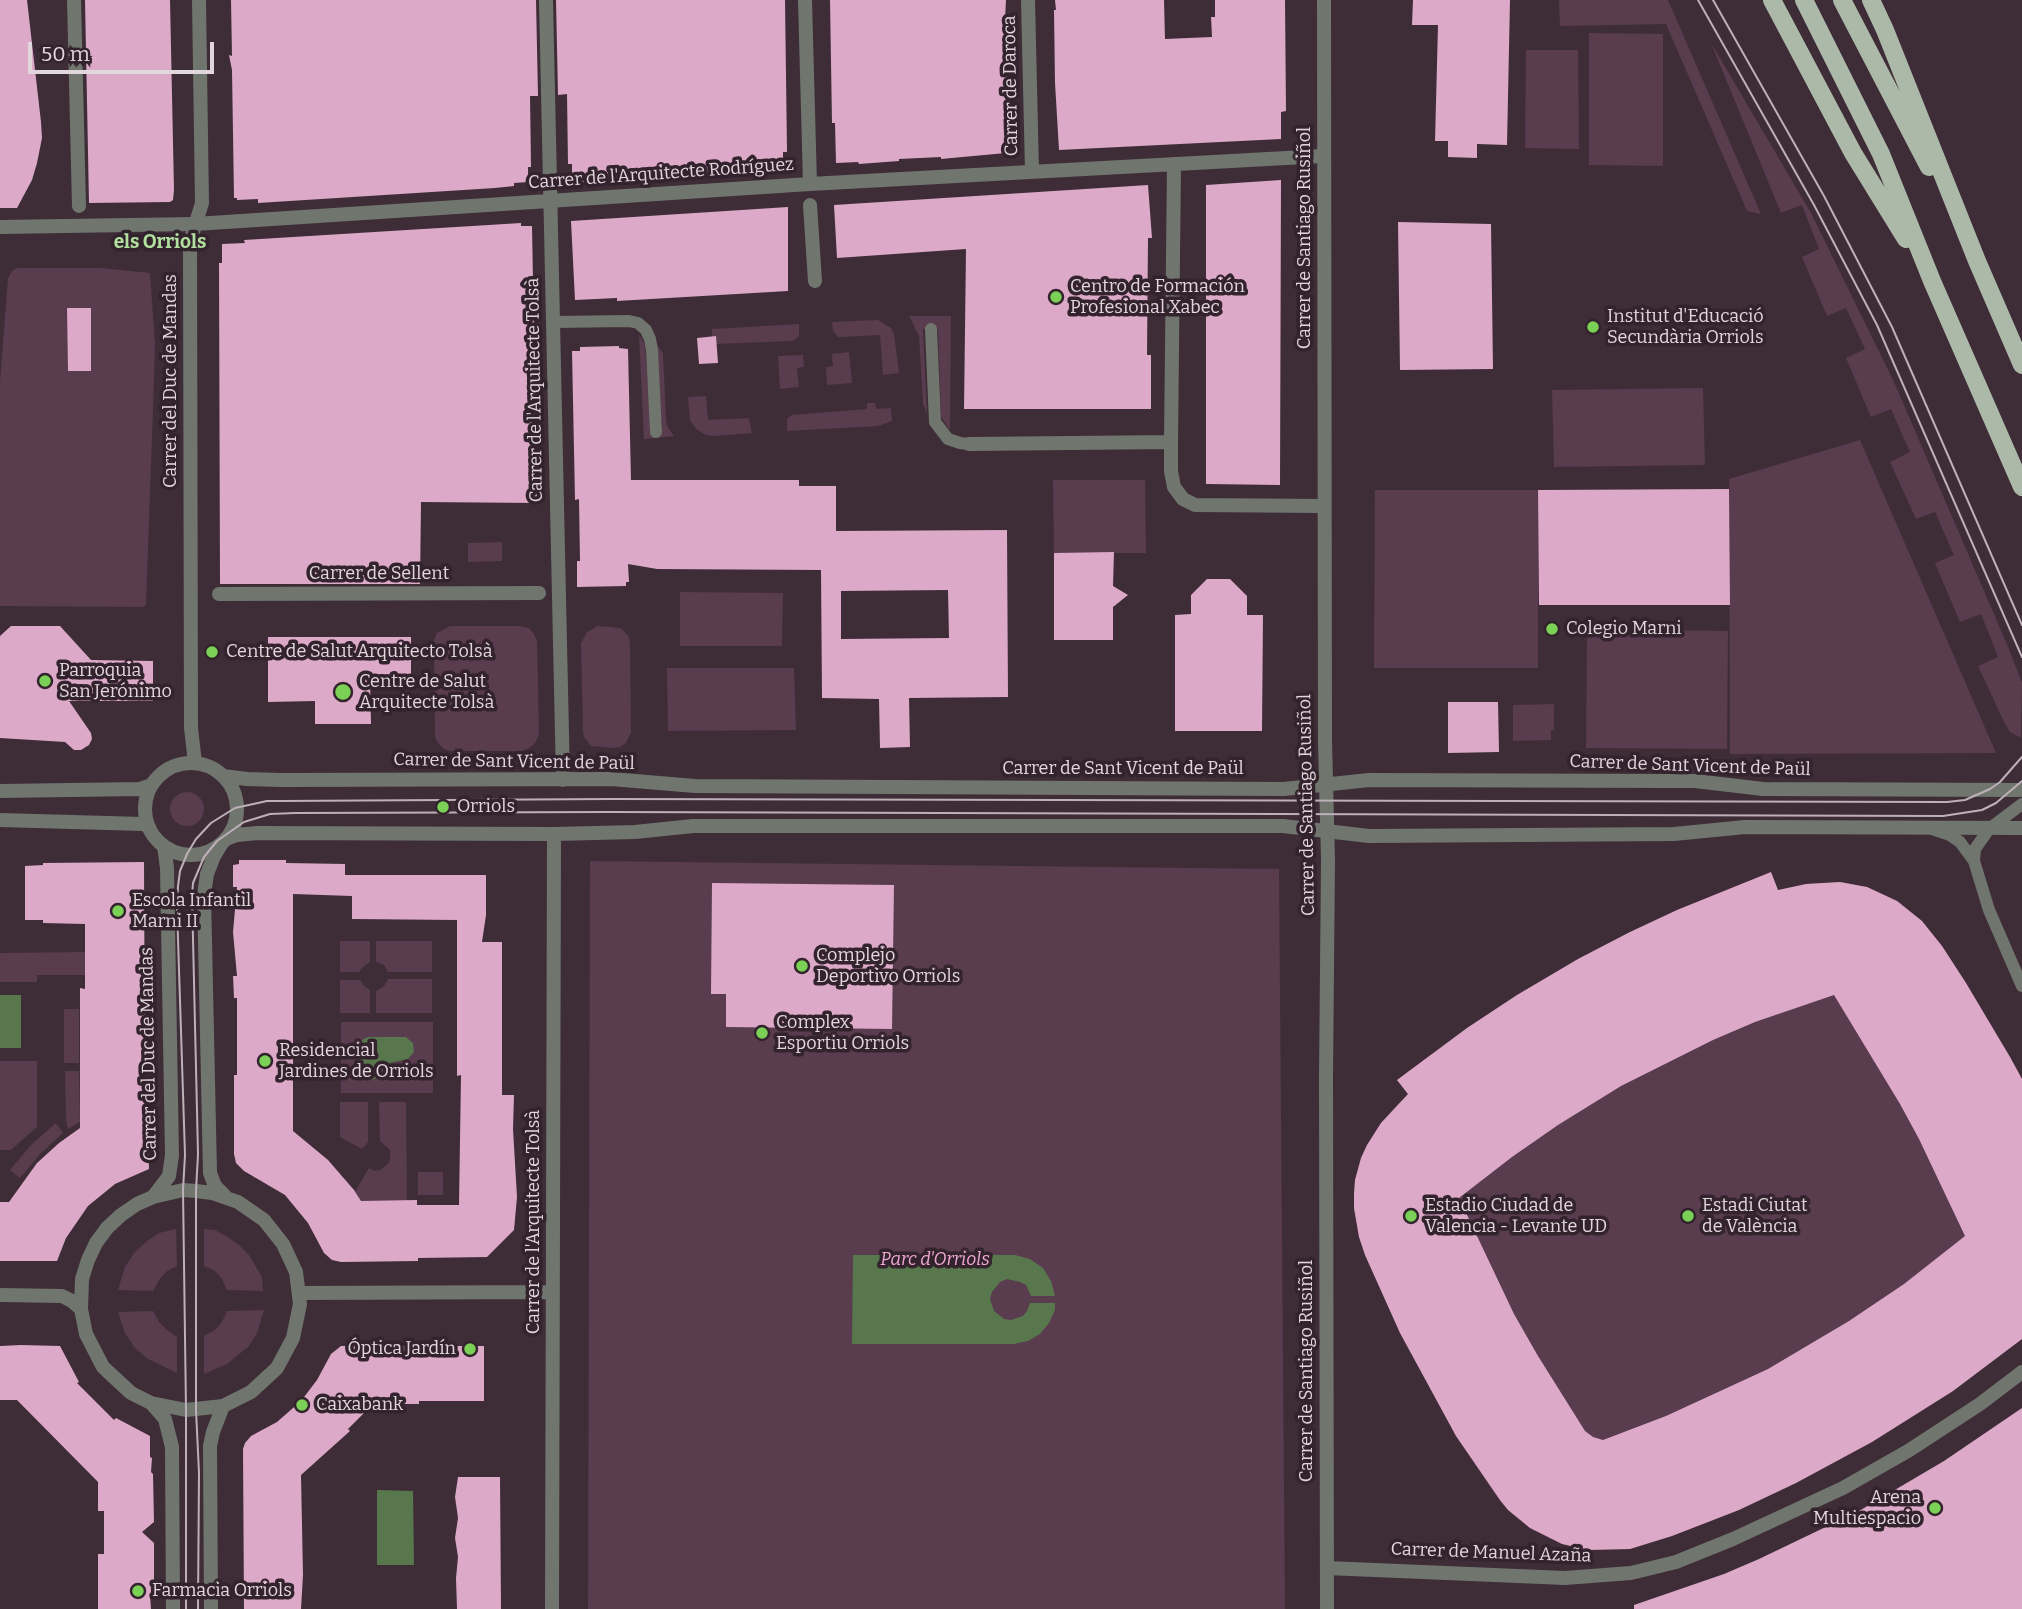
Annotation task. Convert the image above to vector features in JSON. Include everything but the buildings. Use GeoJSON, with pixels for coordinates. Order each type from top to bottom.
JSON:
{"type":"FeatureCollection","features":[{"type":"Feature","properties":{"kind":"main road"},"geometry":{"type":"LineString","coordinates":[[1772,0],[1853,153],[1932,281]]}},
{"type":"Feature","properties":{"kind":"main road"},"geometry":{"type":"LineString","coordinates":[[1804,0],[1881,154],[1932,281],[2022,487]]}},
{"type":"Feature","properties":{"kind":"main road"},"geometry":{"type":"LineString","coordinates":[[1843,0],[1977,261]]}},
{"type":"Feature","properties":{"kind":"main road"},"geometry":{"type":"LineString","coordinates":[[1871,0],[2022,365]]}},
{"type":"Feature","properties":{"kind":"street"},"geometry":{"type":"LineString","coordinates":[[74,0],[79,206]]}},
{"type":"Feature","properties":{"kind":"street","name":"Carrer del Duc de Mandas"},"geometry":{"type":"LineString","coordinates":[[195,763],[191,727],[190,242],[202,203],[199,0]]}},
{"type":"Feature","properties":{"kind":"street","name":"Carrer de l'Arquitecte Tolsà"},"geometry":{"type":"LineString","coordinates":[[546,0],[563,780]]}},
{"type":"Feature","properties":{"kind":"street"},"geometry":{"type":"LineString","coordinates":[[805,0],[810,184]]}},
{"type":"Feature","properties":{"kind":"street","name":"Carrer de Daroca"},"geometry":{"type":"LineString","coordinates":[[1028,0],[1032,171]]}},
{"type":"Feature","properties":{"kind":"street","name":"Carrer de Santiago Rusiñol"},"geometry":{"type":"LineString","coordinates":[[1324,0],[1327,1609]]}},
{"type":"Feature","properties":{"kind":"street","name":"Carrer de l'Arquitecte Rodríguez"},"geometry":{"type":"LineString","coordinates":[[0,227],[195,224],[810,184],[1324,156]]}},
{"type":"Feature","properties":{"kind":"street"},"geometry":{"type":"LineString","coordinates":[[1174,164],[1171,442],[1174,487],[1183,499],[1195,505],[1324,506]]}},
{"type":"Feature","properties":{"kind":"street"},"geometry":{"type":"LineString","coordinates":[[810,205],[815,281]]}},
{"type":"Feature","properties":{"kind":"street"},"geometry":{"type":"LineString","coordinates":[[969,444],[1171,442]]}},
{"type":"Feature","properties":{"kind":"street","name":"Carrer de Sellent"},"geometry":{"type":"LineString","coordinates":[[219,594],[539,593]]}},
{"type":"Feature","properties":{"kind":"street"},"geometry":{"type":"LineString","coordinates":[[226,1197],[215,1186],[210,1173],[204,895],[207,874],[214,856],[224,841],[231,832],[236,818],[236,803],[232,788],[223,776],[195,763],[180,764],[166,771],[152,785],[147,795],[145,810],[149,827],[164,846],[176,852],[195,855],[208,852],[224,841],[237,835],[257,833],[554,835],[635,832],[693,826],[1283,826],[1369,836],[1674,834],[1755,827],[2022,828]]}},
{"type":"Feature","properties":{"kind":"street","name":"Carrer de Sant Vicent de Paül"},"geometry":{"type":"LineString","coordinates":[[223,776],[280,780],[611,779],[695,786],[1284,789],[1369,780],[1695,781],[1763,789],[2022,790]]}},
{"type":"Feature","properties":{"kind":"street"},"geometry":{"type":"LineString","coordinates":[[0,791],[132,789],[152,785]]}},
{"type":"Feature","properties":{"kind":"street"},"geometry":{"type":"LineString","coordinates":[[0,820],[143,824],[149,827]]}},
{"type":"Feature","properties":{"kind":"street","name":"Carrer de l'Arquitecte Tolsà"},"geometry":{"type":"LineString","coordinates":[[552,1609],[554,835]]}},
{"type":"Feature","properties":{"kind":"street","name":"Carrer del Duc de Mandas"},"geometry":{"type":"LineString","coordinates":[[153,1197],[169,1176],[172,1155],[167,868],[164,846]]}},
{"type":"Feature","properties":{"kind":"street"},"geometry":{"type":"LineString","coordinates":[[183,1191],[226,1197],[264,1220],[283,1244],[296,1272],[299,1298],[293,1338],[277,1368],[251,1392],[223,1406],[186,1410],[151,1403],[131,1393],[103,1367],[86,1334],[81,1310],[82,1279],[88,1260],[107,1228],[121,1215],[153,1197],[183,1191]]}},
{"type":"Feature","properties":{"kind":"street"},"geometry":{"type":"LineString","coordinates":[[299,1298],[553,1292]]}},
{"type":"Feature","properties":{"kind":"street"},"geometry":{"type":"LineString","coordinates":[[0,1295],[62,1296],[81,1310]]}},
{"type":"Feature","properties":{"kind":"street","name":"Carrer de Manuel Azaña"},"geometry":{"type":"LineString","coordinates":[[1327,1568],[1565,1578],[1631,1573],[1676,1562],[1843,1488],[1908,1451],[1980,1404],[2022,1372]]}},
{"type":"Feature","properties":{"kind":"street"},"geometry":{"type":"LineString","coordinates":[[151,1403],[165,1419],[172,1447],[173,1609]]}},
{"type":"Feature","properties":{"kind":"street"},"geometry":{"type":"LineString","coordinates":[[211,1609],[210,1446],[212,1432],[223,1406]]}},
{"type":"Feature","properties":{"kind":"lane"},"geometry":{"type":"LineString","coordinates":[[553,322],[629,321],[638,323],[646,330],[652,350],[656,432]]}},
{"type":"Feature","properties":{"kind":"lane"},"geometry":{"type":"LineString","coordinates":[[931,329],[935,422],[948,439],[969,444]]}},
{"type":"Feature","properties":{"kind":"lane"},"geometry":{"type":"LineString","coordinates":[[1974,861],[1976,849],[1989,829],[2022,804]]}},
{"type":"Feature","properties":{"kind":"lane"},"geometry":{"type":"LineString","coordinates":[[1929,828],[1950,835],[1960,842],[1974,861],[1989,910],[2022,986]]}},
{"type":"Feature","properties":{"kind":"green space"},"geometry":{"type":"Polygon","coordinates":[[[1559,0],[1668,0],[1761,214],[1747,211],[1666,24],[1560,26],[1559,0]]]}},
{"type":"Feature","properties":{"kind":"green space"},"geometry":{"type":"Polygon","coordinates":[[[1589,33],[1663,34],[1663,166],[1589,165],[1589,33]]]}},
{"type":"Feature","properties":{"kind":"green space"},"geometry":{"type":"Polygon","coordinates":[[[1711,43],[1811,213],[1894,382],[2022,683],[2021,738],[2010,732],[2005,724],[1978,666],[1998,657],[1981,614],[1960,622],[1935,563],[1954,555],[1935,512],[1916,519],[1890,462],[1910,452],[1891,409],[1871,417],[1846,358],[1865,349],[1846,308],[1827,316],[1802,257],[1819,249],[1802,205],[1781,213],[1711,43]]]}},
{"type":"Feature","properties":{"kind":"green space"},"geometry":{"type":"Polygon","coordinates":[[[1526,50],[1578,50],[1579,149],[1525,148],[1526,50]]]}},
{"type":"Feature","properties":{"kind":"green space"},"geometry":{"type":"Polygon","coordinates":[[[17,268],[100,268],[150,273],[155,344],[144,607],[0,606],[0,382],[8,278],[17,268]]]}},
{"type":"Feature","properties":{"kind":"green space"},"geometry":{"type":"Polygon","coordinates":[[[909,316],[951,316],[950,430],[941,417],[938,329],[923,329],[927,413],[923,404],[919,336],[909,316]]]}},
{"type":"Feature","properties":{"kind":"green space"},"geometry":{"type":"Polygon","coordinates":[[[878,320],[891,328],[894,334],[899,373],[883,375],[880,335],[838,337],[833,331],[832,322],[878,320]]]}},
{"type":"Feature","properties":{"kind":"green space"},"geometry":{"type":"Polygon","coordinates":[[[799,324],[799,336],[793,341],[716,344],[712,337],[712,329],[799,324]]]}},
{"type":"Feature","properties":{"kind":"green space"},"geometry":{"type":"Polygon","coordinates":[[[639,334],[645,345],[651,432],[662,431],[657,344],[663,354],[667,426],[674,436],[644,439],[639,334]]]}},
{"type":"Feature","properties":{"kind":"green space"},"geometry":{"type":"Polygon","coordinates":[[[849,352],[852,383],[827,385],[826,367],[833,366],[832,354],[849,352]]]}},
{"type":"Feature","properties":{"kind":"green space"},"geometry":{"type":"Polygon","coordinates":[[[803,355],[804,367],[797,368],[799,387],[780,389],[778,356],[803,355]]]}},
{"type":"Feature","properties":{"kind":"green space"},"geometry":{"type":"Polygon","coordinates":[[[1703,388],[1705,465],[1554,467],[1552,390],[1703,388]]]}},
{"type":"Feature","properties":{"kind":"green space"},"geometry":{"type":"Polygon","coordinates":[[[706,396],[708,420],[749,418],[752,433],[713,436],[696,429],[690,420],[688,397],[706,396]]]}},
{"type":"Feature","properties":{"kind":"green space"},"geometry":{"type":"Polygon","coordinates":[[[867,403],[875,403],[876,409],[891,408],[892,421],[878,426],[787,431],[787,419],[792,415],[867,409],[867,403]]]}},
{"type":"Feature","properties":{"kind":"green space"},"geometry":{"type":"Polygon","coordinates":[[[1860,440],[1996,753],[1730,754],[1729,479],[1860,440]]]}},
{"type":"Feature","properties":{"kind":"green space"},"geometry":{"type":"Polygon","coordinates":[[[1053,480],[1145,480],[1146,553],[1054,553],[1053,480]]]}},
{"type":"Feature","properties":{"kind":"green space"},"geometry":{"type":"Polygon","coordinates":[[[1375,490],[1538,490],[1538,668],[1374,668],[1375,490]]]}},
{"type":"Feature","properties":{"kind":"green space"},"geometry":{"type":"Polygon","coordinates":[[[502,542],[502,561],[468,562],[468,543],[502,542]]]}},
{"type":"Feature","properties":{"kind":"green space"},"geometry":{"type":"Polygon","coordinates":[[[680,592],[783,593],[782,646],[680,646],[680,592]]]}},
{"type":"Feature","properties":{"kind":"green space"},"geometry":{"type":"Polygon","coordinates":[[[450,626],[519,626],[529,628],[534,634],[537,641],[539,735],[529,748],[522,751],[451,751],[438,743],[435,737],[434,640],[437,633],[450,626]]]}},
{"type":"Feature","properties":{"kind":"green space"},"geometry":{"type":"Polygon","coordinates":[[[598,626],[621,628],[629,637],[630,644],[631,732],[626,743],[614,748],[591,746],[583,731],[581,643],[587,632],[598,626]]]}},
{"type":"Feature","properties":{"kind":"green space"},"geometry":{"type":"Polygon","coordinates":[[[1587,629],[1728,631],[1727,749],[1586,748],[1587,629]]]}},
{"type":"Feature","properties":{"kind":"green space"},"geometry":{"type":"Polygon","coordinates":[[[667,668],[794,668],[796,730],[668,731],[667,668]]]}},
{"type":"Feature","properties":{"kind":"green space"},"geometry":{"type":"Polygon","coordinates":[[[1554,704],[1554,730],[1551,730],[1551,740],[1513,741],[1513,705],[1554,704]]]}},
{"type":"Feature","properties":{"kind":"green space"},"geometry":{"type":"Polygon","coordinates":[[[187,792],[199,797],[204,809],[199,821],[187,826],[175,821],[170,809],[175,797],[187,792]]]}},
{"type":"Feature","properties":{"kind":"green space","name":"Parc d'Orriols"},"geometry":{"type":"Polygon","coordinates":[[[590,861],[1279,869],[1285,1609],[588,1609],[590,861]]]}},
{"type":"Feature","properties":{"kind":"green space","name":"Estadi Ciutat de València"},"geometry":{"type":"Polygon","coordinates":[[[1771,872],[1779,892],[1806,884],[1840,882],[1867,887],[1898,901],[1922,921],[1942,946],[2022,1079],[2022,1339],[1953,1391],[1872,1442],[1739,1510],[1630,1549],[1589,1550],[1562,1544],[1530,1528],[1499,1500],[1456,1436],[1400,1333],[1359,1237],[1354,1194],[1361,1158],[1381,1123],[1409,1096],[1397,1080],[1467,1028],[1578,959],[1630,932],[1771,872]]]}},
{"type":"Feature","properties":{"kind":"green space"},"geometry":{"type":"Polygon","coordinates":[[[340,941],[370,941],[370,962],[359,972],[340,972],[340,941]]]}},
{"type":"Feature","properties":{"kind":"green space"},"geometry":{"type":"Polygon","coordinates":[[[376,941],[432,941],[432,972],[388,972],[384,965],[376,962],[376,941]]]}},
{"type":"Feature","properties":{"kind":"green space"},"geometry":{"type":"Polygon","coordinates":[[[85,952],[85,975],[37,975],[37,982],[0,982],[0,953],[85,952]]]}},
{"type":"Feature","properties":{"kind":"green space"},"geometry":{"type":"Polygon","coordinates":[[[388,979],[432,979],[432,1013],[376,1013],[376,991],[384,986],[388,979]]]}},
{"type":"Feature","properties":{"kind":"green space"},"geometry":{"type":"Polygon","coordinates":[[[340,980],[360,980],[370,990],[370,1013],[340,1013],[340,980]]]}},
{"type":"Feature","properties":{"kind":"green space"},"geometry":{"type":"Polygon","coordinates":[[[64,1009],[79,1009],[79,1063],[64,1063],[64,1009]]]}},
{"type":"Feature","properties":{"kind":"green space"},"geometry":{"type":"Polygon","coordinates":[[[341,1022],[433,1022],[433,1093],[341,1093],[341,1022]],[[368,1037],[359,1043],[360,1076],[370,1080],[378,1076],[390,1063],[405,1060],[409,1039],[368,1037]]]}},
{"type":"Feature","properties":{"kind":"green space"},"geometry":{"type":"Polygon","coordinates":[[[0,1061],[37,1061],[37,1127],[11,1150],[0,1150],[0,1061]]]}},
{"type":"Feature","properties":{"kind":"green space"},"geometry":{"type":"Polygon","coordinates":[[[65,1071],[79,1071],[80,1122],[68,1129],[66,1119],[65,1071]]]}},
{"type":"Feature","properties":{"kind":"green space"},"geometry":{"type":"Polygon","coordinates":[[[340,1102],[368,1102],[368,1142],[362,1149],[340,1137],[340,1102]]]}},
{"type":"Feature","properties":{"kind":"green space"},"geometry":{"type":"Polygon","coordinates":[[[379,1102],[406,1102],[407,1201],[362,1204],[355,1192],[369,1168],[380,1170],[390,1160],[390,1150],[380,1141],[379,1102]]]}},
{"type":"Feature","properties":{"kind":"green space"},"geometry":{"type":"Polygon","coordinates":[[[56,1123],[63,1133],[20,1178],[10,1170],[32,1144],[56,1123]]]}},
{"type":"Feature","properties":{"kind":"green space"},"geometry":{"type":"Polygon","coordinates":[[[418,1172],[443,1172],[443,1195],[418,1195],[418,1172]]]}},
{"type":"Feature","properties":{"kind":"green space"},"geometry":{"type":"Polygon","coordinates":[[[176,1229],[177,1266],[167,1271],[153,1291],[118,1290],[125,1267],[134,1253],[159,1233],[176,1229]]]}},
{"type":"Feature","properties":{"kind":"green space"},"geometry":{"type":"Polygon","coordinates":[[[204,1229],[215,1230],[226,1236],[249,1255],[262,1277],[263,1291],[227,1290],[215,1271],[204,1266],[204,1229]]]}},
{"type":"Feature","properties":{"kind":"green space"},"geometry":{"type":"Polygon","coordinates":[[[264,1310],[257,1333],[249,1346],[227,1364],[204,1374],[204,1336],[215,1330],[227,1311],[264,1310]]]}},
{"type":"Feature","properties":{"kind":"green space"},"geometry":{"type":"Polygon","coordinates":[[[153,1311],[159,1322],[177,1337],[177,1373],[148,1359],[135,1348],[125,1333],[118,1312],[153,1311]]]}},
{"type":"Feature","properties":{"kind":"shaded area"},"geometry":{"type":"Polygon","coordinates":[[[0,995],[21,995],[21,1048],[0,1048],[0,995]]]}},
{"type":"Feature","properties":{"kind":"shaded area"},"geometry":{"type":"Polygon","coordinates":[[[368,1037],[406,1037],[413,1043],[414,1052],[408,1059],[390,1063],[375,1079],[366,1080],[358,1072],[358,1047],[360,1041],[368,1037]]]}},
{"type":"Feature","properties":{"kind":"shaded area"},"geometry":{"type":"Polygon","coordinates":[[[853,1255],[1015,1255],[1030,1259],[1043,1268],[1051,1281],[1055,1296],[1031,1296],[1026,1285],[1007,1279],[1000,1282],[992,1292],[990,1299],[994,1311],[1004,1319],[1011,1320],[1023,1316],[1030,1303],[1055,1303],[1055,1310],[1040,1334],[1028,1341],[1014,1344],[852,1344],[853,1255]]]}},
{"type":"Feature","properties":{"kind":"shaded area"},"geometry":{"type":"Polygon","coordinates":[[[377,1490],[413,1491],[414,1565],[377,1565],[377,1490]]]}},
{"type":"Feature","properties":{"kind":"tram line"},"geometry":{"type":"LineString","coordinates":[[1698,0],[1814,205],[1877,325],[2022,657]]}},
{"type":"Feature","properties":{"kind":"tram line"},"geometry":{"type":"LineString","coordinates":[[1713,0],[1824,196],[1892,327],[2022,625]]}},
{"type":"Feature","properties":{"kind":"tram line"},"geometry":{"type":"LineString","coordinates":[[186,1609],[185,1155],[178,886],[180,871],[196,839],[211,823],[235,808],[267,801],[611,799],[1947,802],[1965,800],[1990,789],[2000,782],[2022,757]]}},
{"type":"Feature","properties":{"kind":"tram line"},"geometry":{"type":"LineString","coordinates":[[198,1609],[198,1154],[192,896],[193,883],[204,857],[217,841],[244,822],[270,814],[295,813],[1943,816],[1982,810],[1996,803],[2022,781]]}},
{"type":"Feature","properties":{"kind":"place","name":"Centro de Formación Profesional Xabec"},"geometry":{"type":"Point","coordinates":[1056,297]}},
{"type":"Feature","properties":{"kind":"place","name":"Institut d'Educació Secundària Orriols"},"geometry":{"type":"Point","coordinates":[1593,327]}},
{"type":"Feature","properties":{"kind":"place","name":"Colegio Marni"},"geometry":{"type":"Point","coordinates":[1552,629]}},
{"type":"Feature","properties":{"kind":"place","name":"Centre de Salut Arquitecto Tolsà"},"geometry":{"type":"Point","coordinates":[212,652]}},
{"type":"Feature","properties":{"kind":"place","name":"Parroquia San Jerónimo"},"geometry":{"type":"Point","coordinates":[45,681]}},
{"type":"Feature","properties":{"kind":"place","name":"Centre de Salut Arquitecte Tolsà"},"geometry":{"type":"Point","coordinates":[343,692]}},
{"type":"Feature","properties":{"kind":"place","name":"Orriols"},"geometry":{"type":"Point","coordinates":[443,807]}},
{"type":"Feature","properties":{"kind":"place","name":"Escola Infantil Marni II"},"geometry":{"type":"Point","coordinates":[118,911]}},
{"type":"Feature","properties":{"kind":"place","name":"Complejo Deportivo Orriols"},"geometry":{"type":"Point","coordinates":[802,966]}},
{"type":"Feature","properties":{"kind":"place","name":"Complex Esportiu Orriols"},"geometry":{"type":"Point","coordinates":[762,1033]}},
{"type":"Feature","properties":{"kind":"place","name":"Residencial Jardines de Orriols"},"geometry":{"type":"Point","coordinates":[265,1061]}},
{"type":"Feature","properties":{"kind":"place","name":"Estadio Ciudad de Valencia - Levante UD"},"geometry":{"type":"Point","coordinates":[1411,1216]}},
{"type":"Feature","properties":{"kind":"place","name":"Estadi Ciutat de València"},"geometry":{"type":"Point","coordinates":[1688,1216]}},
{"type":"Feature","properties":{"kind":"place","name":"Óptica Jardín"},"geometry":{"type":"Point","coordinates":[470,1349]}},
{"type":"Feature","properties":{"kind":"place","name":"Caixabank"},"geometry":{"type":"Point","coordinates":[302,1405]}},
{"type":"Feature","properties":{"kind":"place","name":"Arena Multiespacio"},"geometry":{"type":"Point","coordinates":[1935,1508]}},
{"type":"Feature","properties":{"kind":"place","name":"Farmacia Orriols"},"geometry":{"type":"Point","coordinates":[138,1591]}},
{"type":"Feature","properties":{"kind":"district","name":"els Orriols"},"geometry":{"type":"Point","coordinates":[160,243]}}]}
